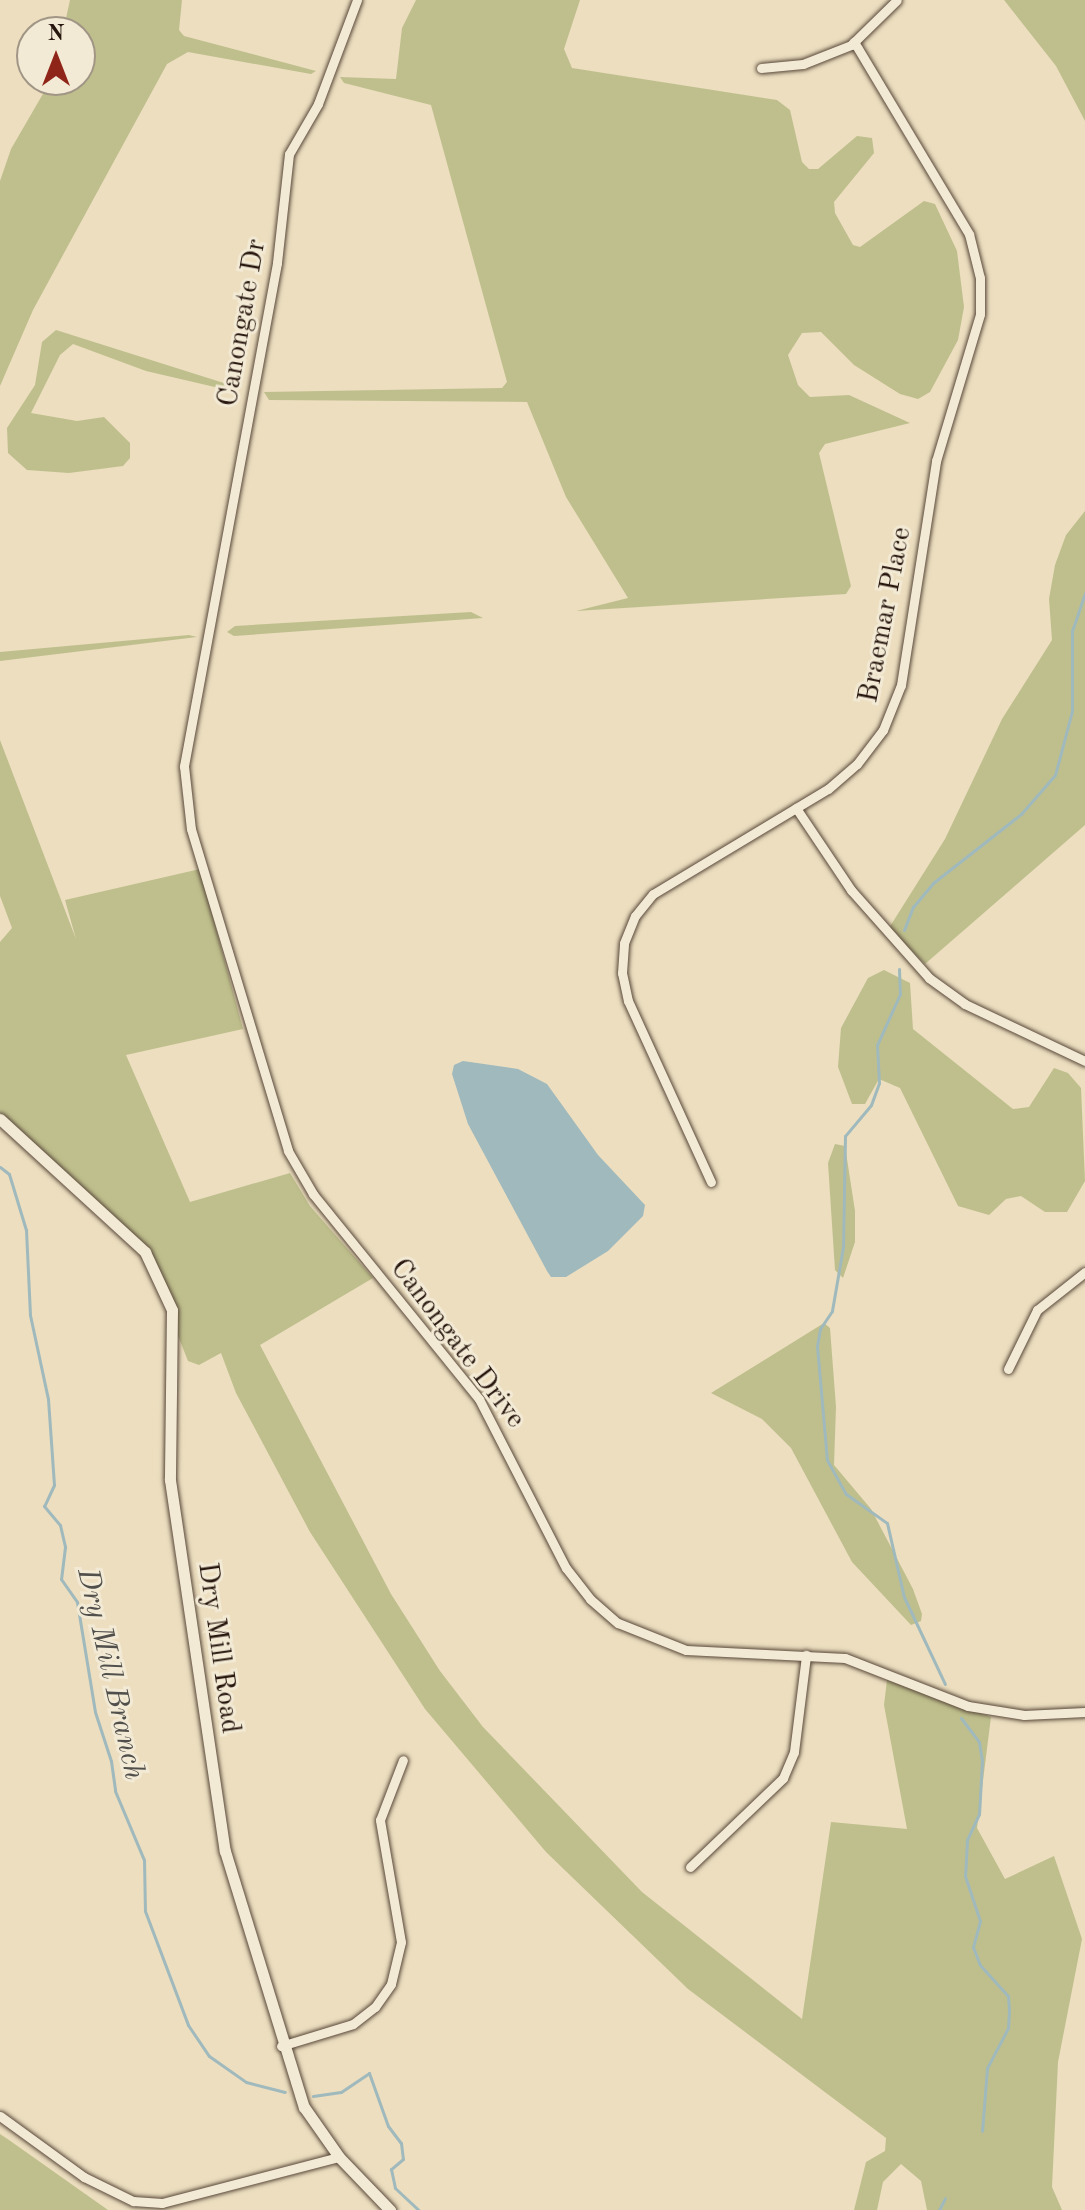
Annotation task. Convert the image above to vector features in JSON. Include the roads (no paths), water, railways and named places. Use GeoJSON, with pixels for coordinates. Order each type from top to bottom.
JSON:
{"type":"FeatureCollection","features":[{"type":"Feature","properties":{"kind":"street","name":"Canongate Dr"},"geometry":{"type":"LineString","coordinates":[[201,666],[277,263],[289,154],[318,104],[357,0]]}},
{"type":"Feature","properties":{"kind":"street"},"geometry":{"type":"LineString","coordinates":[[761,68],[803,64],[854,42],[897,0]]}},
{"type":"Feature","properties":{"kind":"street","name":"Braemar Place"},"geometry":{"type":"LineString","coordinates":[[711,1182],[628,1001],[622,973],[624,943],[635,916],[664,886],[796,808],[857,764],[894,708],[936,461],[981,302],[978,263],[962,221],[854,42]]}},
{"type":"Feature","properties":{"kind":"street","name":"Canongate Drive"},"geometry":{"type":"LineString","coordinates":[[201,666],[185,753],[188,817],[283,1136],[302,1176],[484,1406],[566,1568],[599,1608],[628,1629],[674,1648],[806,1655],[863,1663],[968,1706],[1024,1715],[1085,1712]]}},
{"type":"Feature","properties":{"kind":"street"},"geometry":{"type":"LineString","coordinates":[[796,808],[851,890],[929,978],[965,1004],[1085,1061]]}},
{"type":"Feature","properties":{"kind":"street","name":"Dry Mill Road"},"geometry":{"type":"LineString","coordinates":[[0,1119],[145,1252],[172,1310],[170,1480],[225,1851],[281,2046],[304,2107],[339,2157],[390,2210]]}},
{"type":"Feature","properties":{"kind":"street"},"geometry":{"type":"LineString","coordinates":[[1008,1369],[1037,1310],[1085,1272]]}},
{"type":"Feature","properties":{"kind":"street"},"geometry":{"type":"LineString","coordinates":[[690,1867],[783,1778],[797,1738],[806,1655]]}},
{"type":"Feature","properties":{"kind":"street"},"geometry":{"type":"LineString","coordinates":[[281,2046],[353,2024],[391,1984],[400,1956],[400,1927],[380,1820],[403,1760]]}},
{"type":"Feature","properties":{"kind":"street"},"geometry":{"type":"LineString","coordinates":[[0,2116],[84,2177],[133,2201],[162,2203],[339,2157]]}},
{"type":"Feature","properties":{"kind":"water"},"geometry":{"type":"Polygon","coordinates":[[[463,1061],[518,1069],[547,1084],[598,1155],[645,1205],[643,1216],[608,1251],[566,1277],[551,1277],[547,1271],[468,1124],[452,1074],[454,1065],[463,1061]]]}},
{"type":"Feature","properties":{"kind":"waterway"},"geometry":{"type":"LineString","coordinates":[[904,930],[913,907],[933,883],[1021,814],[1055,775],[1072,711],[1072,631],[1085,593]]}},
{"type":"Feature","properties":{"kind":"waterway"},"geometry":{"type":"LineString","coordinates":[[899,969],[900,994],[877,1045],[879,1083],[871,1105],[845,1136],[843,1247],[832,1311],[820,1329],[817,1346],[827,1460],[846,1494],[887,1523],[904,1597],[945,1684]]}},
{"type":"Feature","properties":{"kind":"waterway","name":"Dry Mill Branch"},"geometry":{"type":"LineString","coordinates":[[0,1167],[9,1174],[26,1230],[30,1315],[48,1399],[54,1485],[44,1506],[60,1525],[65,1547],[61,1579],[77,1602],[95,1712],[111,1761],[115,1791],[144,1860],[145,1911],[188,2025],[209,2056],[246,2082],[285,2092]]}},
{"type":"Feature","properties":{"kind":"waterway"},"geometry":{"type":"LineString","coordinates":[[961,1718],[979,1742],[982,1761],[979,1814],[967,1840],[965,1876],[980,1921],[973,1947],[980,1965],[1008,1996],[1009,2010],[1008,2028],[987,2068],[982,2131]]}},
{"type":"Feature","properties":{"kind":"waterway","name":"Dry Mill Branch"},"geometry":{"type":"LineString","coordinates":[[313,2096],[341,2092],[369,2073],[388,2126],[401,2143],[403,2159],[391,2169],[395,2188],[419,2210]]}},
{"type":"Feature","properties":{"kind":"waterway"},"geometry":{"type":"LineString","coordinates":[[939,2210],[945,2198]]}}]}
